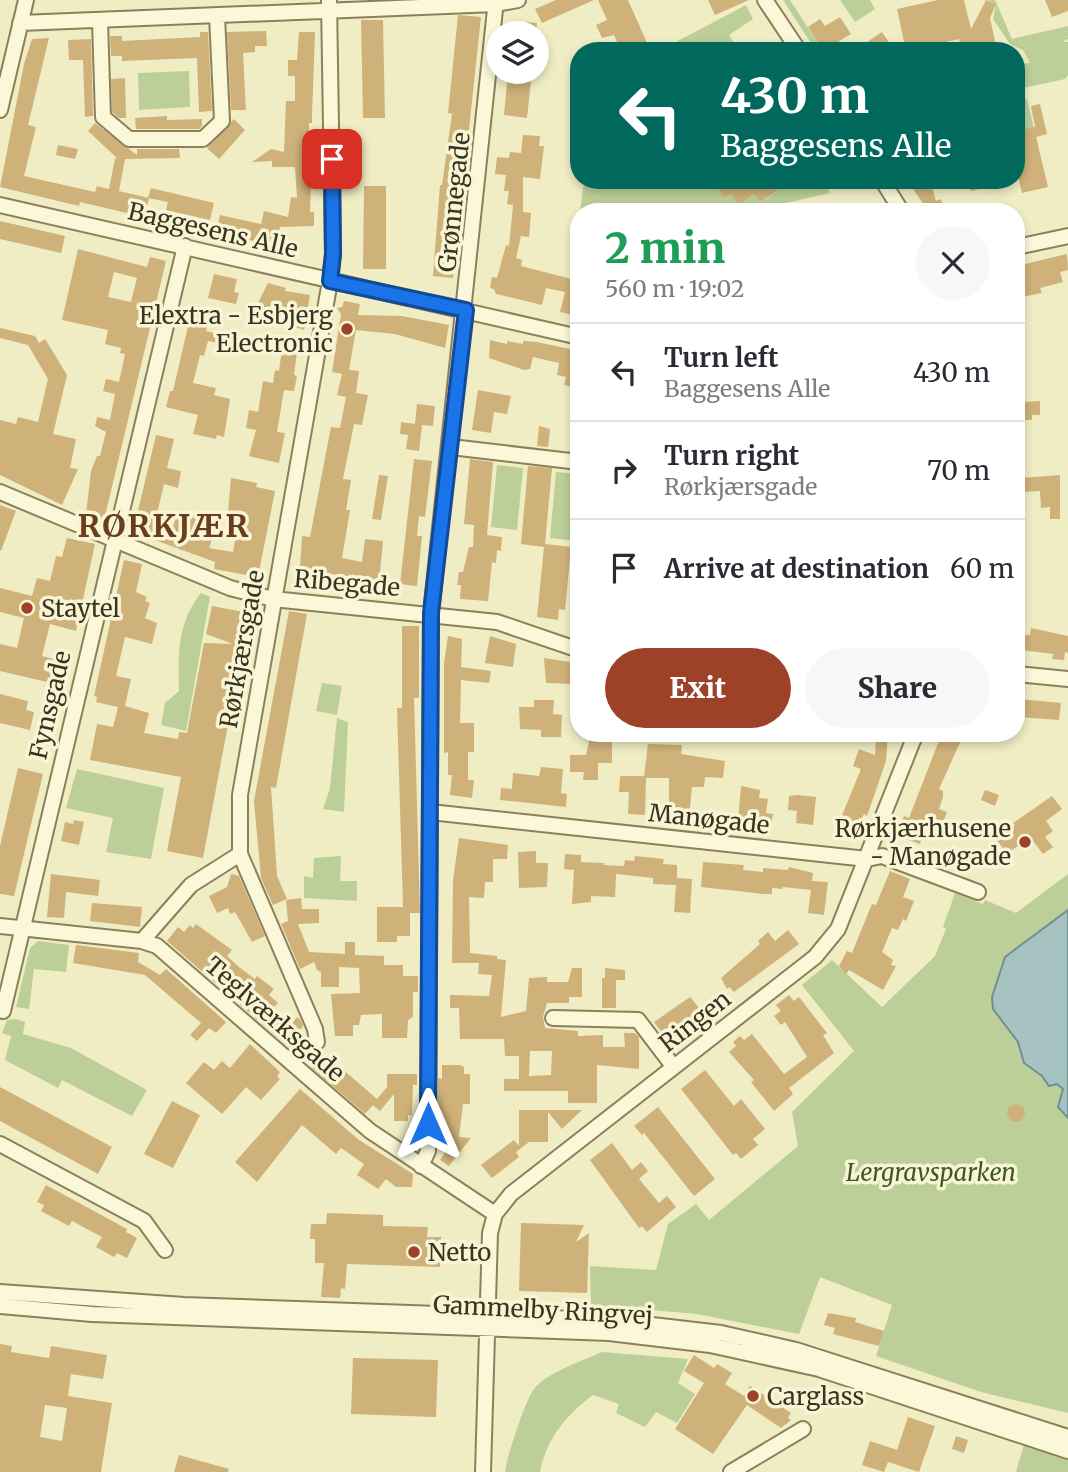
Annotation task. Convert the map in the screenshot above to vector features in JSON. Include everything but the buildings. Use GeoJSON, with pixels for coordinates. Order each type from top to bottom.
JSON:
{"type":"FeatureCollection","features":[{"type":"Feature","properties":{"kind":"street"},"geometry":{"type":"LineString","coordinates":[[0,110],[26,0]]}},
{"type":"Feature","properties":{"kind":"street"},"geometry":{"type":"LineString","coordinates":[[20,23],[218,16],[330,6],[518,0]]}},
{"type":"Feature","properties":{"kind":"street"},"geometry":{"type":"LineString","coordinates":[[765,0],[793,42]]}},
{"type":"Feature","properties":{"kind":"street","name":"Grønnegade"},"geometry":{"type":"LineString","coordinates":[[421,1166],[428,1151],[431,613],[466,310],[496,2]]}},
{"type":"Feature","properties":{"kind":"street","name":"Rørkjærsgade"},"geometry":{"type":"LineString","coordinates":[[317,1042],[315,1029],[240,854],[240,795],[330,281],[333,254],[330,6]]}},
{"type":"Feature","properties":{"kind":"street"},"geometry":{"type":"LineString","coordinates":[[100,21],[103,117],[129,139],[203,139],[222,121],[218,16]]}},
{"type":"Feature","properties":{"kind":"street","name":"Baggesens Alle"},"geometry":{"type":"LineString","coordinates":[[0,205],[570,335]]}},
{"type":"Feature","properties":{"kind":"street"},"geometry":{"type":"LineString","coordinates":[[1025,245],[1068,236]]}},
{"type":"Feature","properties":{"kind":"street","name":"Fynsgade"},"geometry":{"type":"LineString","coordinates":[[3,1011],[20,928],[185,246]]}},
{"type":"Feature","properties":{"kind":"street"},"geometry":{"type":"LineString","coordinates":[[451,447],[570,461]]}},
{"type":"Feature","properties":{"kind":"street","name":"Ribegade"},"geometry":{"type":"LineString","coordinates":[[0,492],[230,588],[273,599],[431,613],[497,622],[570,647]]}},
{"type":"Feature","properties":{"kind":"street"},"geometry":{"type":"LineString","coordinates":[[1025,675],[1068,679]]}},
{"type":"Feature","properties":{"kind":"street","name":"Ringen"},"geometry":{"type":"LineString","coordinates":[[495,1214],[511,1194],[815,957],[838,929],[912,742]]}},
{"type":"Feature","properties":{"kind":"street","name":"Manøgade"},"geometry":{"type":"LineString","coordinates":[[430,812],[867,859],[882,856],[978,892]]}},
{"type":"Feature","properties":{"kind":"street"},"geometry":{"type":"LineString","coordinates":[[142,941],[191,885],[240,854]]}},
{"type":"Feature","properties":{"kind":"street","name":"Teglværksgade"},"geometry":{"type":"LineString","coordinates":[[0,926],[142,941],[157,947],[370,1131],[495,1214]]}},
{"type":"Feature","properties":{"kind":"street"},"geometry":{"type":"LineString","coordinates":[[553,1018],[638,1020],[674,1066]]}},
{"type":"Feature","properties":{"kind":"street"},"geometry":{"type":"LineString","coordinates":[[0,1143],[144,1221],[165,1250]]}},
{"type":"Feature","properties":{"kind":"street"},"geometry":{"type":"LineString","coordinates":[[484,1472],[490,1233],[495,1214]]}},
{"type":"Feature","properties":{"kind":"street","name":"Gammelby Ringvej"},"geometry":{"type":"LineString","coordinates":[[0,1292],[184,1306],[487,1323],[609,1333],[760,1354],[819,1369],[1068,1451]]}},
{"type":"Feature","properties":{"kind":"street","name":"Gammelby Ringvej"},"geometry":{"type":"LineString","coordinates":[[0,1306],[92,1314],[487,1323],[609,1320],[721,1333],[796,1350],[1068,1437]]}},
{"type":"Feature","properties":{"kind":"street"},"geometry":{"type":"LineString","coordinates":[[731,1472],[803,1429]]}},
{"type":"Feature","properties":{"kind":"green space"},"geometry":{"type":"Polygon","coordinates":[[[783,0],[790,0],[817,42],[810,42],[783,0]]]}},
{"type":"Feature","properties":{"kind":"green space"},"geometry":{"type":"Polygon","coordinates":[[[840,0],[870,0],[875,9],[855,22],[840,0]]]}},
{"type":"Feature","properties":{"kind":"green space"},"geometry":{"type":"Polygon","coordinates":[[[988,0],[995,0],[1012,39],[1068,26],[1068,39],[1062,42],[1068,42],[1068,75],[1065,79],[1025,88],[1025,63],[1030,63],[1025,54],[1025,42],[1009,42],[993,19],[996,4],[988,0]]]}},
{"type":"Feature","properties":{"kind":"green space"},"geometry":{"type":"Polygon","coordinates":[[[746,5],[753,19],[729,35],[733,42],[676,42],[746,5]]]}},
{"type":"Feature","properties":{"kind":"green space"},"geometry":{"type":"Polygon","coordinates":[[[189,71],[190,107],[139,110],[138,73],[189,71]]]}},
{"type":"Feature","properties":{"kind":"green space"},"geometry":{"type":"Polygon","coordinates":[[[1025,99],[1038,145],[1025,148],[1025,99]]]}},
{"type":"Feature","properties":{"kind":"green space"},"geometry":{"type":"Polygon","coordinates":[[[583,189],[718,189],[724,198],[731,194],[737,203],[581,203],[583,189]]]}},
{"type":"Feature","properties":{"kind":"green space"},"geometry":{"type":"Polygon","coordinates":[[[780,189],[828,189],[830,193],[786,203],[740,203],[754,194],[761,202],[780,189]]]}},
{"type":"Feature","properties":{"kind":"green space"},"geometry":{"type":"Polygon","coordinates":[[[497,465],[523,468],[517,530],[491,527],[497,465]]]}},
{"type":"Feature","properties":{"kind":"green space"},"geometry":{"type":"Polygon","coordinates":[[[556,472],[570,473],[570,540],[550,538],[556,472]]]}},
{"type":"Feature","properties":{"kind":"green space"},"geometry":{"type":"Polygon","coordinates":[[[201,593],[210,597],[186,731],[161,725],[165,703],[179,691],[179,652],[183,627],[201,593]]]}},
{"type":"Feature","properties":{"kind":"green space"},"geometry":{"type":"Polygon","coordinates":[[[322,683],[342,686],[337,715],[316,711],[322,683]]]}},
{"type":"Feature","properties":{"kind":"green space"},"geometry":{"type":"Polygon","coordinates":[[[337,718],[348,722],[344,812],[323,809],[330,788],[337,718]]]}},
{"type":"Feature","properties":{"kind":"green space"},"geometry":{"type":"Polygon","coordinates":[[[77,769],[164,788],[151,859],[106,852],[113,818],[66,808],[77,769]]]}},
{"type":"Feature","properties":{"kind":"green space"},"geometry":{"type":"Polygon","coordinates":[[[341,856],[340,881],[357,881],[357,901],[304,898],[304,876],[313,878],[314,858],[341,856]]]}},
{"type":"Feature","properties":{"kind":"green space","name":"Lergravsparken"},"geometry":{"type":"Polygon","coordinates":[[[1068,874],[1068,1413],[981,1392],[876,1356],[892,1305],[820,1277],[799,1334],[697,1314],[591,1305],[590,1266],[656,1270],[668,1224],[696,1204],[709,1220],[798,1146],[792,1112],[854,1051],[802,985],[832,960],[882,1007],[935,956],[946,929],[943,927],[955,893],[983,904],[985,900],[1016,913],[1068,874]]]}},
{"type":"Feature","properties":{"kind":"green space"},"geometry":{"type":"Polygon","coordinates":[[[38,941],[69,945],[66,972],[34,969],[29,1009],[16,1007],[30,948],[38,941]]]}},
{"type":"Feature","properties":{"kind":"green space"},"geometry":{"type":"Polygon","coordinates":[[[7,1020],[25,1022],[23,1034],[71,1048],[147,1090],[132,1116],[62,1080],[58,1088],[5,1060],[11,1036],[2,1033],[7,1020]]]}},
{"type":"Feature","properties":{"kind":"green space"},"geometry":{"type":"Polygon","coordinates":[[[602,1352],[688,1359],[678,1383],[695,1394],[677,1423],[656,1412],[645,1427],[616,1413],[619,1404],[593,1395],[559,1428],[547,1449],[540,1472],[505,1472],[517,1429],[534,1389],[556,1372],[602,1352]]]}},
{"type":"Feature","properties":{"kind":"green space"},"geometry":{"type":"Polygon","coordinates":[[[1024,1444],[1068,1460],[1068,1472],[1016,1472],[1024,1444]]]}},
{"type":"Feature","properties":{"kind":"water"},"geometry":{"type":"Polygon","coordinates":[[[1068,910],[1068,1118],[1058,1107],[1063,1089],[1057,1084],[1049,1086],[1042,1076],[1024,1063],[1018,1042],[993,1009],[992,997],[1005,957],[1068,910]]]}},
{"type":"Feature","properties":{"kind":"place","name":"Elextra - Esbjerg Electronic"},"geometry":{"type":"Point","coordinates":[347,329]}},
{"type":"Feature","properties":{"kind":"place","name":"Staytel"},"geometry":{"type":"Point","coordinates":[27,608]}},
{"type":"Feature","properties":{"kind":"place","name":"Rørkjærhusene - Manøgade"},"geometry":{"type":"Point","coordinates":[1025,842]}},
{"type":"Feature","properties":{"kind":"place","name":"Netto"},"geometry":{"type":"Point","coordinates":[414,1252]}},
{"type":"Feature","properties":{"kind":"place","name":"Carglass"},"geometry":{"type":"Point","coordinates":[753,1396]}},
{"type":"Feature","properties":{"kind":"district","name":"RØRKJÆR"},"geometry":{"type":"Point","coordinates":[164,526]}},
{"type":"Feature","properties":{"kind":"route"},"geometry":{"type":"LineString","coordinates":[[332,159],[333,254],[330,281],[466,310],[431,613],[428,1124]]}}]}
